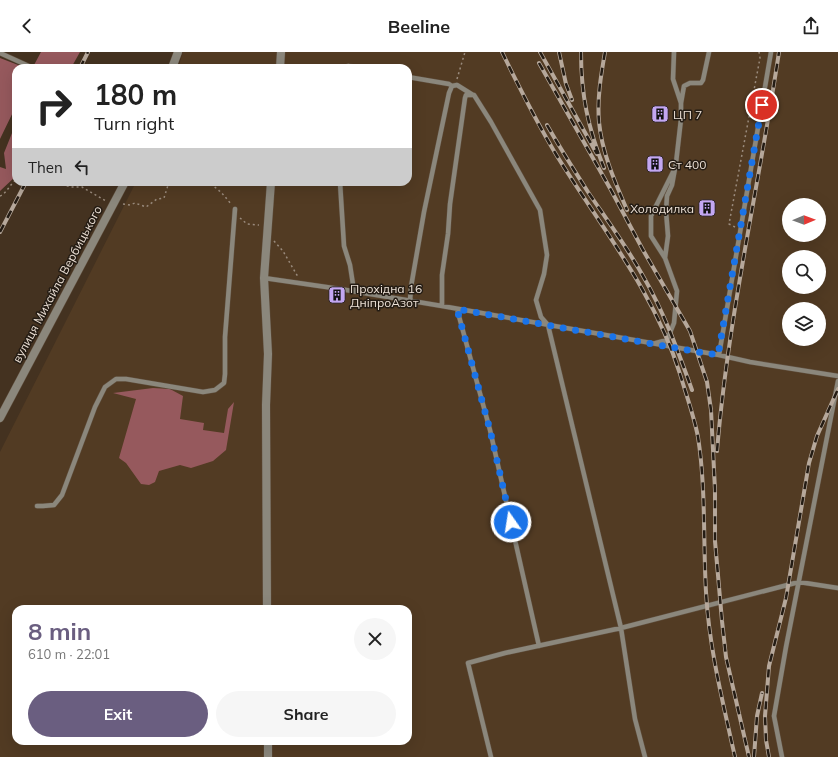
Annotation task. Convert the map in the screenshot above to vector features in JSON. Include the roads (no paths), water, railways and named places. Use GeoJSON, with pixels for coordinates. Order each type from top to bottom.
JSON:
{"type":"FeatureCollection","features":[{"type":"Feature","properties":{"kind":"street"},"geometry":{"type":"LineString","coordinates":[[174,64],[178,52]]}},
{"type":"Feature","properties":{"kind":"street"},"geometry":{"type":"LineString","coordinates":[[280,64],[281,52]]}},
{"type":"Feature","properties":{"kind":"street","name":"вулиця Михайла Вербицького"},"geometry":{"type":"LineString","coordinates":[[0,418],[122,186]]}},
{"type":"Feature","properties":{"kind":"street"},"geometry":{"type":"LineString","coordinates":[[267,605],[266,405],[268,354],[264,278],[271,186]]}},
{"type":"Feature","properties":{"kind":"street"},"geometry":{"type":"LineString","coordinates":[[268,745],[268,757]]}},
{"type":"Feature","properties":{"kind":"lane"},"geometry":{"type":"LineString","coordinates":[[674,52],[673,79],[681,103]]}},
{"type":"Feature","properties":{"kind":"lane"},"geometry":{"type":"LineString","coordinates":[[665,258],[668,236],[666,211],[679,147],[681,103],[684,86],[690,83],[701,83],[709,52]]}},
{"type":"Feature","properties":{"kind":"lane"},"geometry":{"type":"LineString","coordinates":[[718,355],[771,52]]}},
{"type":"Feature","properties":{"kind":"lane"},"geometry":{"type":"LineString","coordinates":[[0,53],[24,64]]}},
{"type":"Feature","properties":{"kind":"lane"},"geometry":{"type":"LineString","coordinates":[[412,78],[449,84],[474,95],[491,122],[540,210],[547,255],[544,274],[536,300],[541,317],[548,324],[621,628],[635,719],[645,757]]}},
{"type":"Feature","properties":{"kind":"lane"},"geometry":{"type":"LineString","coordinates":[[410,301],[411,287],[432,172],[449,93],[454,86]]}},
{"type":"Feature","properties":{"kind":"lane"},"geometry":{"type":"LineString","coordinates":[[442,306],[442,275],[464,104],[466,95],[474,95]]}},
{"type":"Feature","properties":{"kind":"lane"},"geometry":{"type":"LineString","coordinates":[[654,344],[667,340],[674,323],[677,291],[665,258],[651,236],[651,216],[675,166]]}},
{"type":"Feature","properties":{"kind":"lane"},"geometry":{"type":"LineString","coordinates":[[340,186],[344,246],[350,265],[354,291]]}},
{"type":"Feature","properties":{"kind":"lane"},"geometry":{"type":"LineString","coordinates":[[37,506],[54,505],[62,495],[95,408],[105,387],[116,379],[126,379],[203,392],[215,390],[224,383],[225,336],[235,209]]}},
{"type":"Feature","properties":{"kind":"lane"},"geometry":{"type":"LineString","coordinates":[[264,278],[354,291],[548,324],[750,362],[838,376]]}},
{"type":"Feature","properties":{"kind":"lane"},"geometry":{"type":"LineString","coordinates":[[457,309],[490,430],[539,646]]}},
{"type":"Feature","properties":{"kind":"lane"},"geometry":{"type":"LineString","coordinates":[[782,757],[774,716],[838,380]]}},
{"type":"Feature","properties":{"kind":"lane"},"geometry":{"type":"LineString","coordinates":[[491,757],[468,663],[505,653],[621,628],[799,582],[838,588]]}},
{"type":"Feature","properties":{"kind":"railway"},"geometry":{"type":"LineString","coordinates":[[82,64],[88,52]]}},
{"type":"Feature","properties":{"kind":"railway"},"geometry":{"type":"LineString","coordinates":[[502,52],[528,105],[557,156],[642,288],[669,344],[680,374],[692,413],[701,456],[705,573],[710,634],[717,675],[735,757]]}},
{"type":"Feature","properties":{"kind":"railway"},"geometry":{"type":"LineString","coordinates":[[540,52],[597,154]]}},
{"type":"Feature","properties":{"kind":"railway"},"geometry":{"type":"LineString","coordinates":[[559,52],[566,84],[572,100]]}},
{"type":"Feature","properties":{"kind":"railway"},"geometry":{"type":"LineString","coordinates":[[581,52],[582,83],[586,111],[598,153],[604,168]]}},
{"type":"Feature","properties":{"kind":"railway"},"geometry":{"type":"LineString","coordinates":[[605,52],[599,95],[599,122],[603,145],[627,210]]}},
{"type":"Feature","properties":{"kind":"railway"},"geometry":{"type":"LineString","coordinates":[[717,451],[722,401],[736,301],[779,52]]}},
{"type":"Feature","properties":{"kind":"railway"},"geometry":{"type":"LineString","coordinates":[[539,63],[690,331],[707,382],[711,410],[715,490],[715,541],[726,657],[749,757]]}},
{"type":"Feature","properties":{"kind":"railway"},"geometry":{"type":"LineString","coordinates":[[547,125],[588,192],[637,265],[651,290],[670,332],[692,390]]}},
{"type":"Feature","properties":{"kind":"railway"},"geometry":{"type":"LineString","coordinates":[[0,232],[24,186]]}},
{"type":"Feature","properties":{"kind":"railway"},"geometry":{"type":"LineString","coordinates":[[769,757],[766,740],[765,716],[769,666],[786,598],[809,463],[817,436],[838,389]]}},
{"type":"Feature","properties":{"kind":"railway"},"geometry":{"type":"LineString","coordinates":[[754,757],[757,716],[762,693]]}},
{"type":"Feature","properties":{"kind":"place","name":"ЦП 7"},"geometry":{"type":"Point","coordinates":[660,114]}},
{"type":"Feature","properties":{"kind":"place","name":"Ст 400"},"geometry":{"type":"Point","coordinates":[655,164]}},
{"type":"Feature","properties":{"kind":"place","name":"Холодилка"},"geometry":{"type":"Point","coordinates":[707,208]}},
{"type":"Feature","properties":{"kind":"place","name":"Прохідна 16 ДніпроАзот"},"geometry":{"type":"Point","coordinates":[337,295]}}]}
